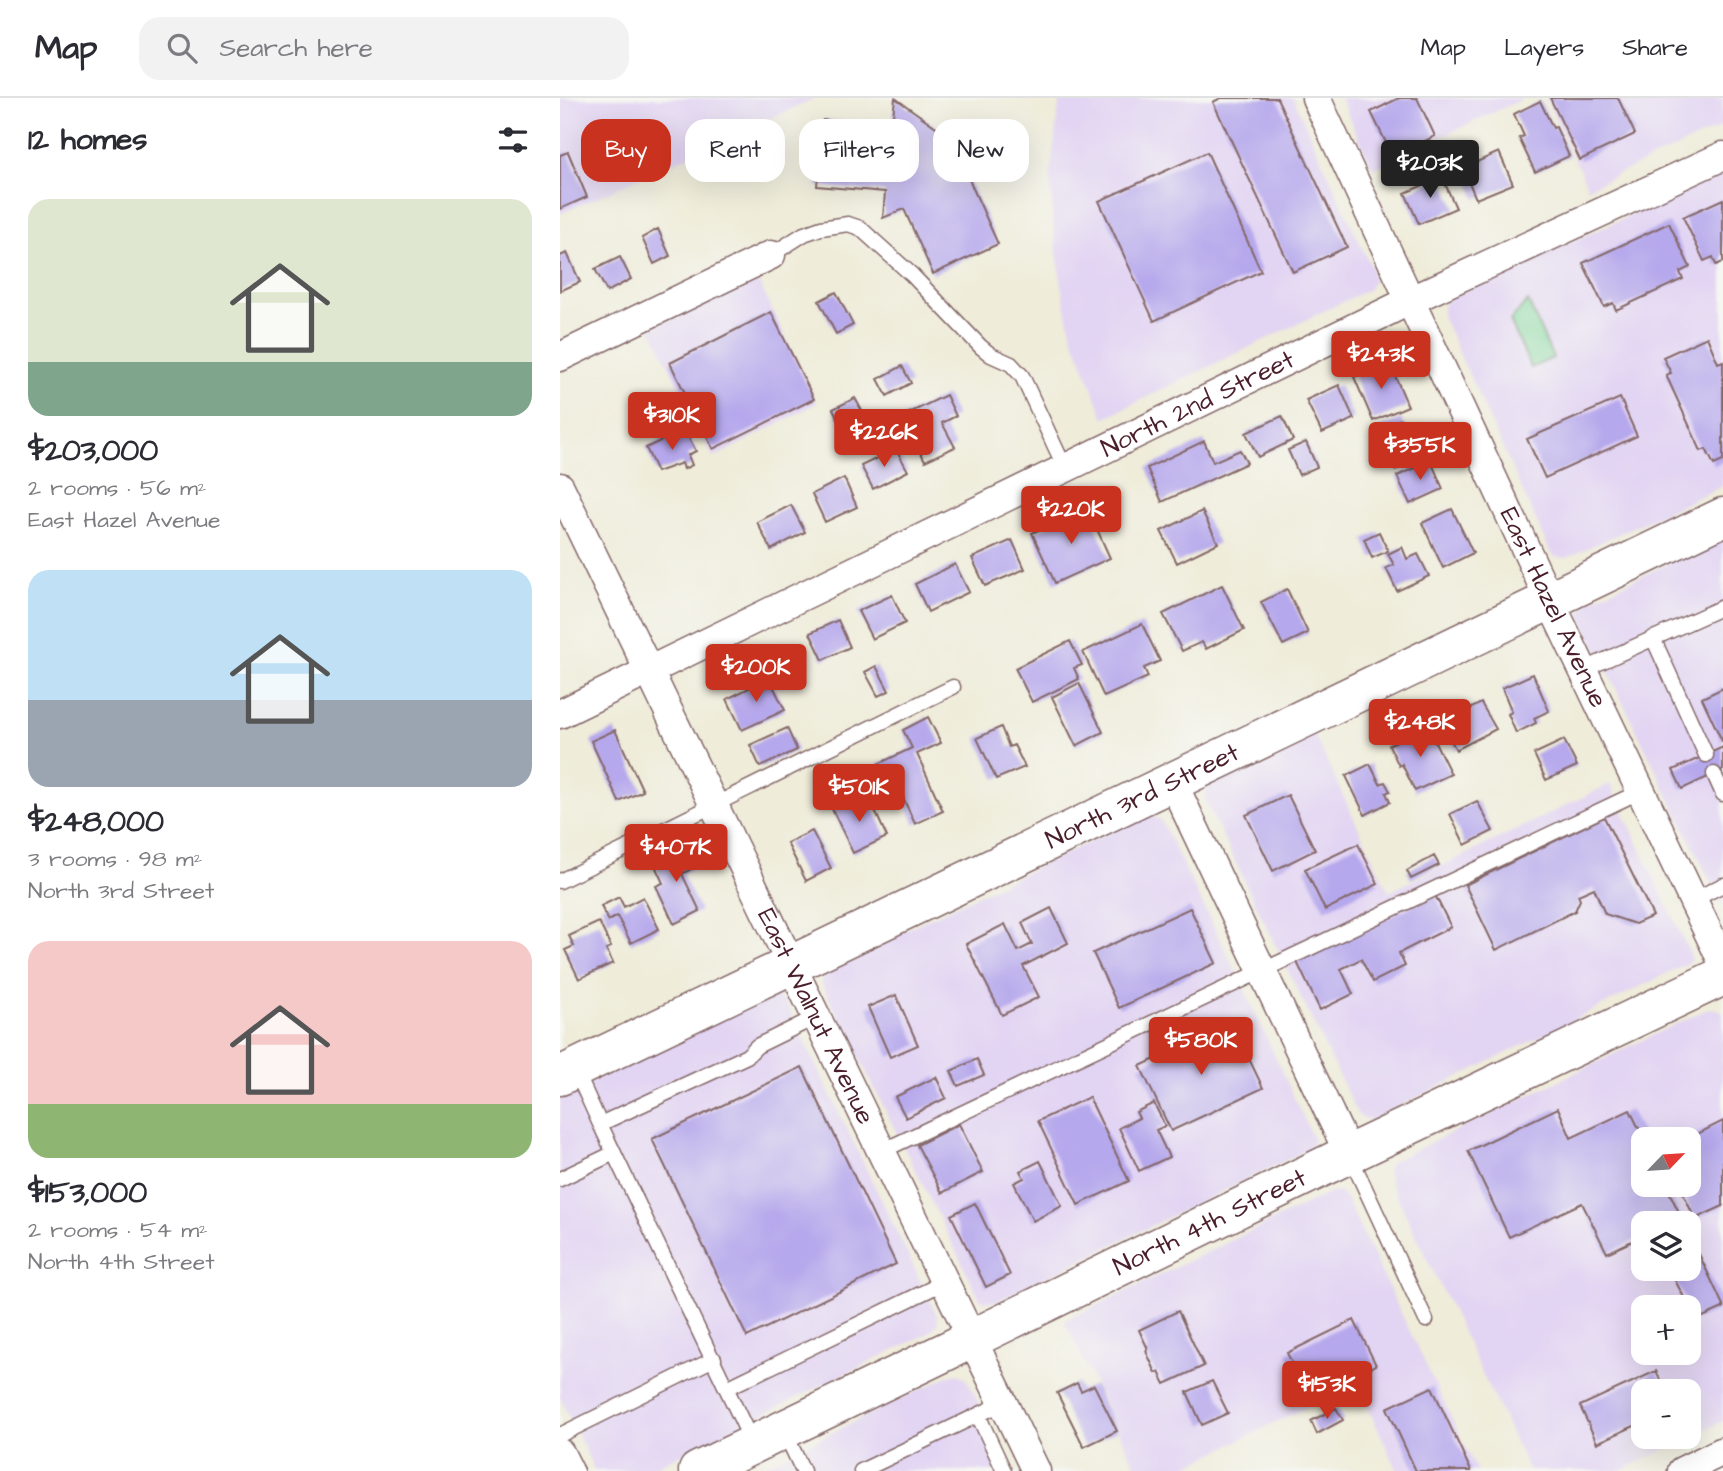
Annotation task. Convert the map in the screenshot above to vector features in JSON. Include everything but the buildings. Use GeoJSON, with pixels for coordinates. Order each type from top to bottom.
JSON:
{"type":"FeatureCollection","features":[{"type":"Feature","properties":{"kind":"main road","name":"North 3rd Street"},"geometry":{"type":"LineString","coordinates":[[567,1073],[1723,516]]}},
{"type":"Feature","properties":{"kind":"main road","name":"North 4th Street"},"geometry":{"type":"LineString","coordinates":[[698,1471],[1349,1154],[1723,976]]}},
{"type":"Feature","properties":{"kind":"street","name":"East Hazel Avenue"},"geometry":{"type":"LineString","coordinates":[[1316,98],[1549,599],[1723,963]]}},
{"type":"Feature","properties":{"kind":"street","name":"North 2nd Street"},"geometry":{"type":"LineString","coordinates":[[560,714],[1409,300],[1723,156]]}},
{"type":"Feature","properties":{"kind":"street"},"geometry":{"type":"LineString","coordinates":[[560,357],[771,255]]}},
{"type":"Feature","properties":{"kind":"street","name":"East Walnut Avenue"},"geometry":{"type":"LineString","coordinates":[[560,487],[1036,1471]]}},
{"type":"Feature","properties":{"kind":"street"},"geometry":{"type":"LineString","coordinates":[[1172,781],[1349,1154]]}},
{"type":"Feature","properties":{"kind":"street"},"geometry":{"type":"LineString","coordinates":[[1682,1471],[1723,1451]]}},
{"type":"Feature","properties":{"kind":"lane"},"geometry":{"type":"LineString","coordinates":[[771,255],[804,234],[828,226],[848,224],[866,232],[940,302],[981,347],[1011,364],[1022,376],[1065,468]]}},
{"type":"Feature","properties":{"kind":"lane"},"geometry":{"type":"LineString","coordinates":[[1583,670],[1723,607]]}},
{"type":"Feature","properties":{"kind":"lane"},"geometry":{"type":"LineString","coordinates":[[1653,638],[1706,755]]}},
{"type":"Feature","properties":{"kind":"lane"},"geometry":{"type":"LineString","coordinates":[[560,881],[953,687]]}},
{"type":"Feature","properties":{"kind":"lane"},"geometry":{"type":"LineString","coordinates":[[1714,774],[1723,793]]}},
{"type":"Feature","properties":{"kind":"lane"},"geometry":{"type":"LineString","coordinates":[[882,1151],[1641,791]]}},
{"type":"Feature","properties":{"kind":"lane"},"geometry":{"type":"LineString","coordinates":[[1693,900],[1723,885]]}},
{"type":"Feature","properties":{"kind":"lane"},"geometry":{"type":"LineString","coordinates":[[600,1124],[747,1056],[757,1046],[816,1017]]}},
{"type":"Feature","properties":{"kind":"lane"},"geometry":{"type":"LineString","coordinates":[[567,1073],[600,1124],[727,1388],[769,1437],[803,1471]]}},
{"type":"Feature","properties":{"kind":"lane"},"geometry":{"type":"LineString","coordinates":[[560,1179],[614,1153]]}},
{"type":"Feature","properties":{"kind":"lane"},"geometry":{"type":"LineString","coordinates":[[1349,1154],[1426,1320]]}},
{"type":"Feature","properties":{"kind":"lane"},"geometry":{"type":"LineString","coordinates":[[727,1388],[946,1282]]}},
{"type":"Feature","properties":{"kind":"lane"},"geometry":{"type":"LineString","coordinates":[[562,1456],[714,1359]]}},
{"type":"Feature","properties":{"kind":"lane"},"geometry":{"type":"LineString","coordinates":[[861,1471],[1003,1403]]}},
{"type":"Feature","properties":{"kind":"lane"},"geometry":{"type":"LineString","coordinates":[[978,1415],[1003,1471]]}},
{"type":"Feature","properties":{"kind":"shaded area"},"geometry":{"type":"Polygon","coordinates":[[[560,98],[816,98],[770,119],[685,119],[685,157],[671,164],[671,119],[581,119],[581,182],[631,182],[560,214],[560,98]]]}},
{"type":"Feature","properties":{"kind":"shaded area"},"geometry":{"type":"Polygon","coordinates":[[[1060,98],[1293,98],[1372,269],[1373,281],[1369,289],[1104,418],[1072,335],[1063,295],[1053,224],[1050,177],[1060,98]]]}},
{"type":"Feature","properties":{"kind":"shaded area"},"geometry":{"type":"Polygon","coordinates":[[[1340,98],[1524,98],[1373,169],[1340,98]]]}},
{"type":"Feature","properties":{"kind":"shaded area"},"geometry":{"type":"Polygon","coordinates":[[[1546,98],[1723,98],[1723,126],[1588,188],[1546,98]]]}},
{"type":"Feature","properties":{"kind":"shaded area"},"geometry":{"type":"Polygon","coordinates":[[[1723,173],[1723,486],[1566,558],[1555,557],[1442,316],[1444,303],[1453,296],[1723,173]]]}},
{"type":"Feature","properties":{"kind":"shaded area"},"geometry":{"type":"Polygon","coordinates":[[[758,281],[817,403],[713,458],[651,328],[745,283],[758,281]]]}},
{"type":"Feature","properties":{"kind":"shaded area"},"geometry":{"type":"Polygon","coordinates":[[[1723,537],[1723,907],[1581,613],[1587,602],[1723,537]]]}},
{"type":"Feature","properties":{"kind":"shaded area"},"geometry":{"type":"Polygon","coordinates":[[[1312,730],[1389,892],[1610,784],[1692,958],[1688,963],[1376,1118],[1370,1120],[1358,1115],[1205,800],[1207,786],[1312,730]]]}},
{"type":"Feature","properties":{"kind":"shaded area"},"geometry":{"type":"Polygon","coordinates":[[[1148,814],[1161,820],[1243,986],[1314,1141],[1309,1149],[995,1302],[984,1301],[980,1299],[822,984],[822,973],[825,968],[1148,814]]]}},
{"type":"Feature","properties":{"kind":"shaded area"},"geometry":{"type":"Polygon","coordinates":[[[774,994],[786,1003],[937,1315],[938,1324],[927,1334],[647,1471],[595,1471],[560,1398],[560,1097],[774,994]]]}},
{"type":"Feature","properties":{"kind":"shaded area"},"geometry":{"type":"Polygon","coordinates":[[[1709,1008],[1723,1013],[1723,1421],[1701,1432],[1701,1379],[1631,1379],[1631,1449],[1666,1449],[1621,1471],[1529,1471],[1391,1184],[1387,1170],[1391,1162],[1709,1008]]]}},
{"type":"Feature","properties":{"kind":"shaded area"},"geometry":{"type":"Polygon","coordinates":[[[1339,1192],[1345,1197],[1477,1471],[1398,1471],[1356,1383],[1177,1471],[1138,1471],[1064,1321],[1330,1193],[1339,1192]]]}},
{"type":"Feature","properties":{"kind":"shaded area"},"geometry":{"type":"Polygon","coordinates":[[[958,1374],[969,1383],[1012,1471],[753,1471],[950,1375],[958,1374]]]}},
{"type":"Feature","properties":{"kind":"green space"},"geometry":{"type":"Polygon","coordinates":[[[1528,301],[1553,358],[1531,368],[1510,321],[1528,301]]]}}]}
